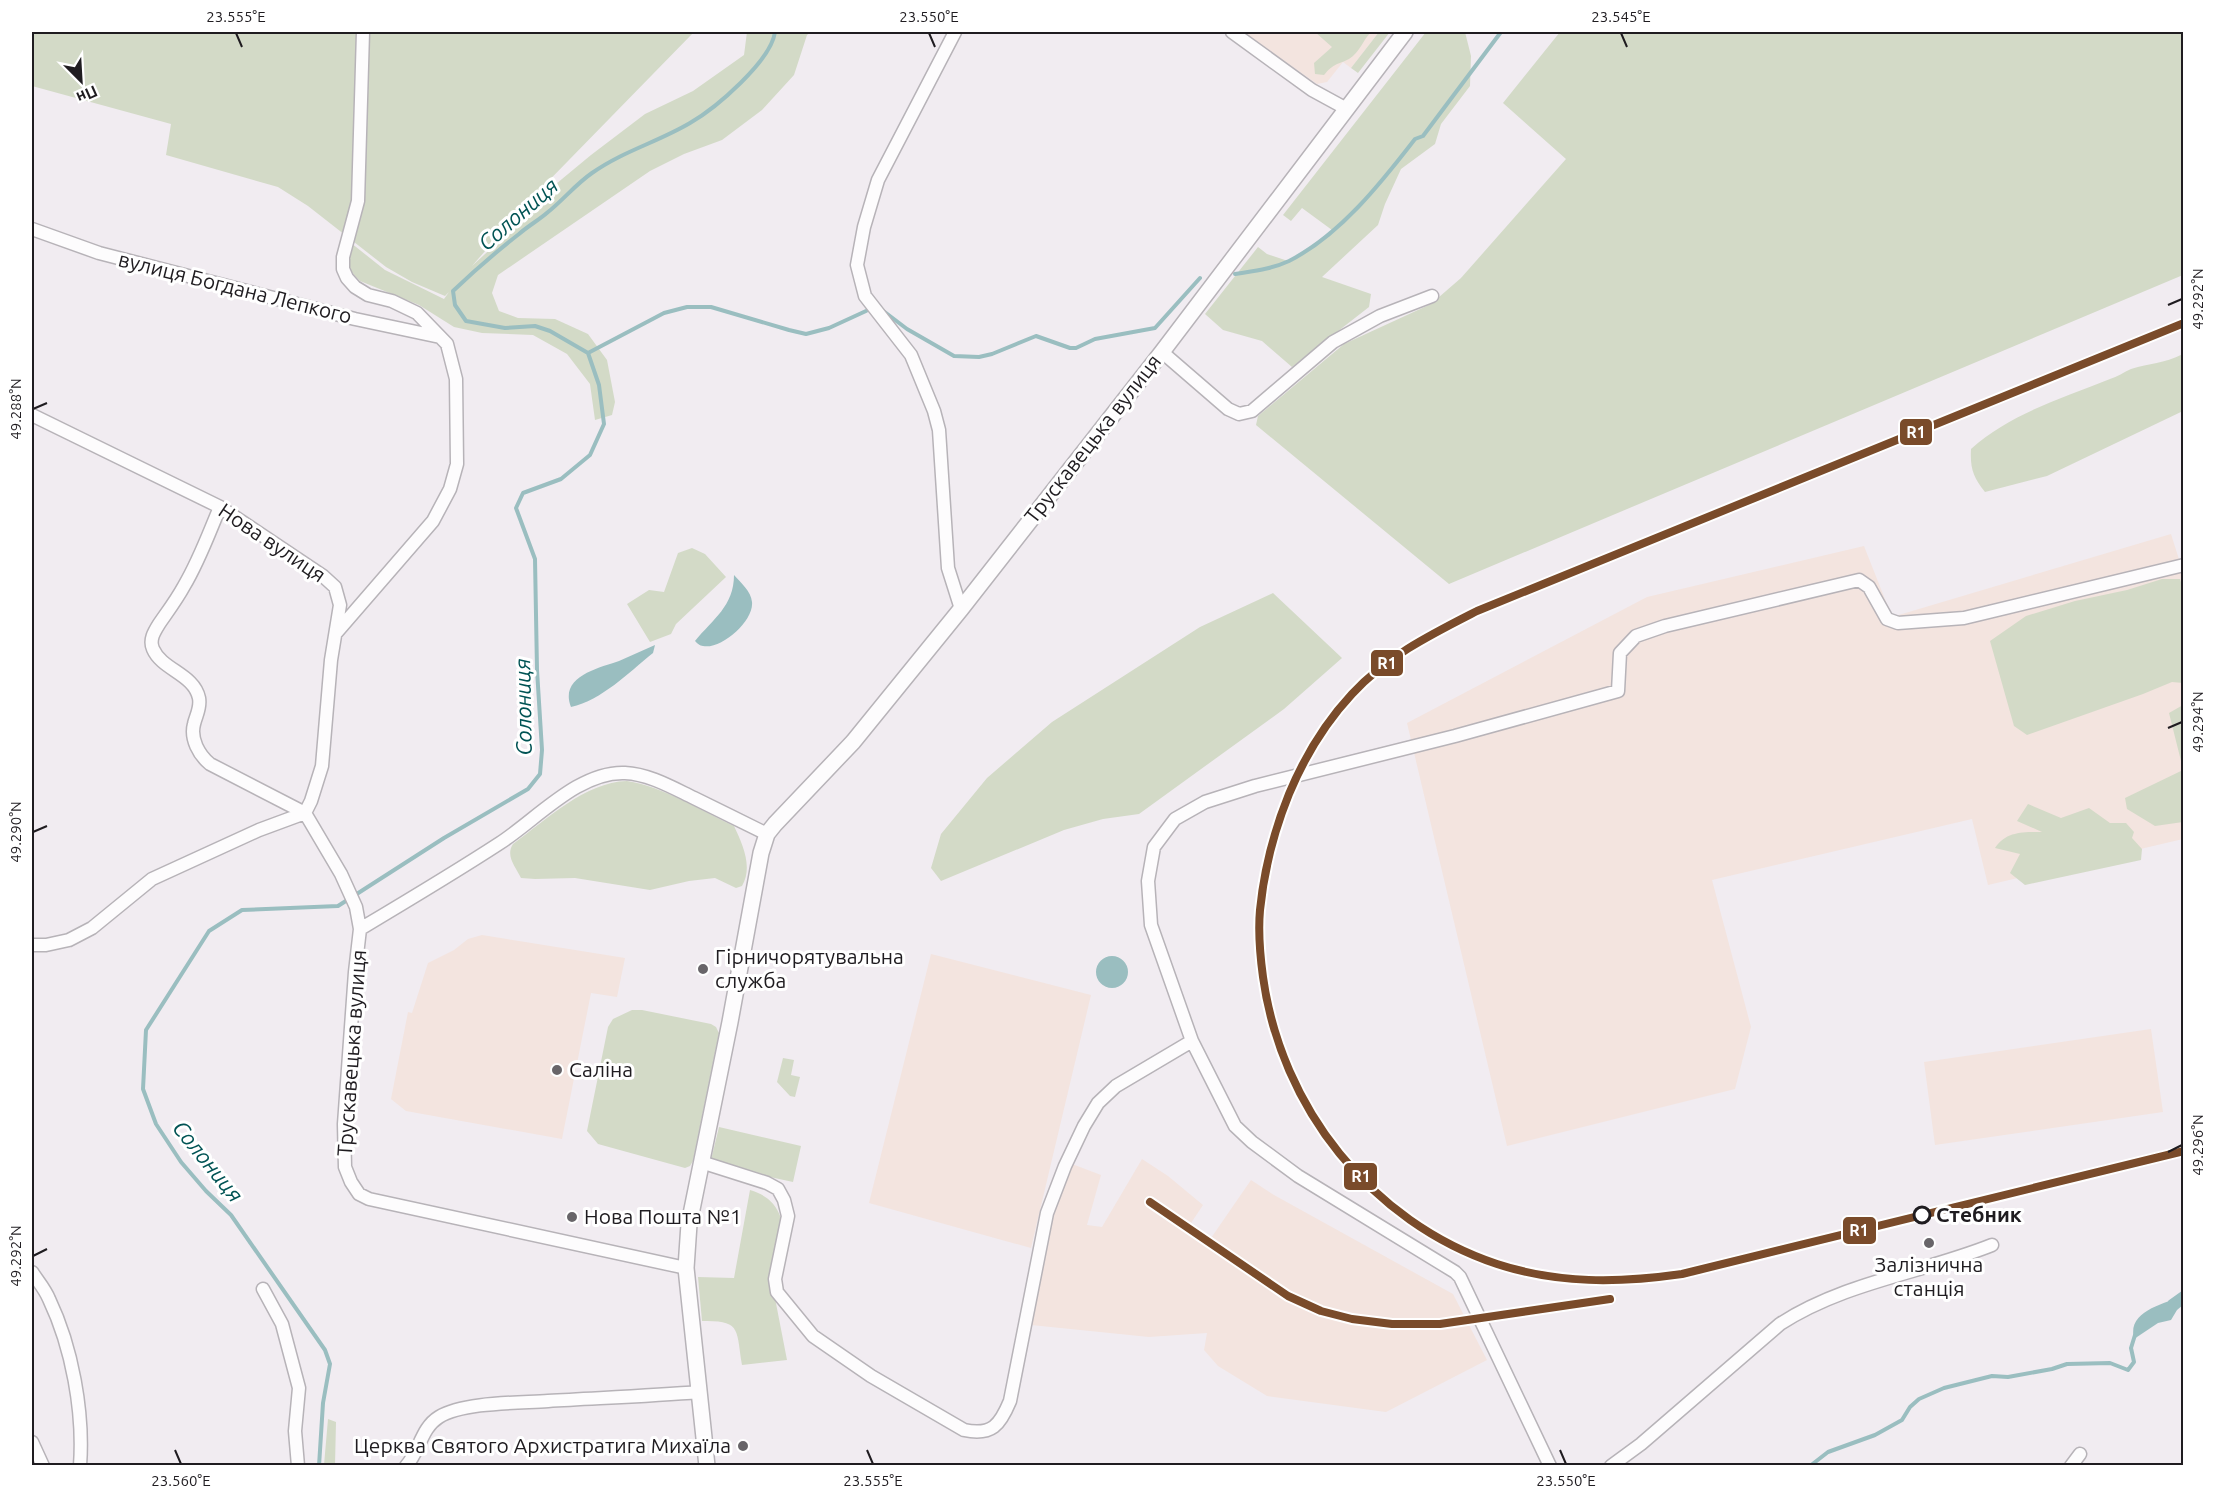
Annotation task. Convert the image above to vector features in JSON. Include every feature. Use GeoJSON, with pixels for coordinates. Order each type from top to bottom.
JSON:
{"type":"FeatureCollection","features":[{"type":"Feature","properties":{"kind":"street"},"geometry":{"type":"LineString","coordinates":[[336,633],[433,521],[450,489],[457,465],[456,379],[451,356],[441,337],[417,312],[392,301],[368,295],[355,287],[343,269],[343,257],[358,201],[363,32]]}},
{"type":"Feature","properties":{"kind":"street"},"geometry":{"type":"LineString","coordinates":[[955,32],[878,180],[864,227],[857,265],[865,297],[911,356],[934,411],[939,430],[948,568],[961,609]]}},
{"type":"Feature","properties":{"kind":"street"},"geometry":{"type":"LineString","coordinates":[[1232,32],[1312,90],[1345,108]]}},
{"type":"Feature","properties":{"kind":"street","name":"Трускавецька вулиця"},"geometry":{"type":"LineString","coordinates":[[707,1466],[686,1268],[689,1224],[759,864],[767,834],[853,742],[961,609],[1162,352],[1345,108],[1405,32]]}},
{"type":"Feature","properties":{"kind":"street","name":"вулиця Богдана Лепкого"},"geometry":{"type":"LineString","coordinates":[[32,229],[110,256],[355,319],[441,337]]}},
{"type":"Feature","properties":{"kind":"street"},"geometry":{"type":"LineString","coordinates":[[1162,352],[1228,409],[1239,414],[1252,411],[1333,342],[1380,316],[1432,296]]}},
{"type":"Feature","properties":{"kind":"street","name":"Нова вулиця"},"geometry":{"type":"LineString","coordinates":[[32,416],[220,507],[323,576],[335,587],[340,605],[332,660],[322,766],[305,813]]}},
{"type":"Feature","properties":{"kind":"street"},"geometry":{"type":"LineString","coordinates":[[220,507],[189,577],[151,638],[151,644],[161,660],[196,689],[200,707],[193,727],[194,742],[202,758],[305,813],[341,874],[356,907],[360,929]]}},
{"type":"Feature","properties":{"kind":"street"},"geometry":{"type":"LineString","coordinates":[[1550,1466],[1460,1277],[1329,1197],[1252,1142],[1235,1126],[1192,1041],[1151,925],[1148,881],[1154,847],[1175,819],[1205,802],[1255,786],[1455,736],[1618,691],[1620,652],[1636,636],[1665,626],[1859,580],[1869,587],[1887,619],[1898,622],[1922,622],[1964,618],[2184,565]]}},
{"type":"Feature","properties":{"kind":"street","name":"Трускавецька вулиця"},"geometry":{"type":"LineString","coordinates":[[686,1268],[369,1199],[359,1194],[345,1167],[344,1124],[360,929],[502,842],[573,789],[593,779],[608,775],[637,774],[669,786],[767,834]]}},
{"type":"Feature","properties":{"kind":"street"},"geometry":{"type":"LineString","coordinates":[[32,945],[46,945],[69,940],[92,928],[152,879],[249,834],[305,813]]}},
{"type":"Feature","properties":{"kind":"street"},"geometry":{"type":"LineString","coordinates":[[701,1162],[767,1183],[778,1190],[784,1200],[788,1216],[775,1279],[777,1292],[813,1336],[871,1376],[964,1430],[973,1432],[991,1430],[1000,1422],[1010,1401],[1047,1213],[1065,1166],[1084,1126],[1098,1103],[1116,1086],[1192,1041]]}},
{"type":"Feature","properties":{"kind":"street"},"geometry":{"type":"LineString","coordinates":[[1611,1466],[1641,1444],[1780,1324],[1797,1313],[1844,1292],[1992,1245]]}},
{"type":"Feature","properties":{"kind":"street"},"geometry":{"type":"LineString","coordinates":[[32,1272],[48,1296],[61,1326],[75,1385],[82,1440],[80,1466]]}},
{"type":"Feature","properties":{"kind":"street"},"geometry":{"type":"LineString","coordinates":[[263,1289],[282,1324],[300,1388],[295,1431],[298,1466]]}},
{"type":"Feature","properties":{"kind":"street"},"geometry":{"type":"LineString","coordinates":[[406,1466],[429,1425],[440,1416],[463,1408],[700,1392]]}},
{"type":"Feature","properties":{"kind":"street"},"geometry":{"type":"LineString","coordinates":[[32,1442],[43,1466]]}},
{"type":"Feature","properties":{"kind":"street"},"geometry":{"type":"LineString","coordinates":[[2071,1466],[2080,1454]]}},
{"type":"Feature","properties":{"kind":"shaded area"},"geometry":{"type":"Polygon","coordinates":[[[1243,32],[1379,32],[1351,68],[1343,62],[1327,82],[1317,84],[1243,32]]]}},
{"type":"Feature","properties":{"kind":"shaded area"},"geometry":{"type":"Polygon","coordinates":[[[2171,534],[2183,572],[2183,839],[1988,885],[1972,819],[1712,880],[1751,1027],[1735,1089],[1507,1146],[1407,723],[1647,597],[1864,546],[1892,617],[2171,534]]]}},
{"type":"Feature","properties":{"kind":"shaded area"},"geometry":{"type":"Polygon","coordinates":[[[482,935],[625,958],[617,997],[591,993],[562,1139],[406,1111],[391,1099],[408,1012],[412,1013],[428,963],[454,950],[468,939],[482,935]]]}},
{"type":"Feature","properties":{"kind":"shaded area"},"geometry":{"type":"Polygon","coordinates":[[[931,954],[1091,995],[1031,1248],[869,1203],[931,954]]]}},
{"type":"Feature","properties":{"kind":"shaded area"},"geometry":{"type":"Polygon","coordinates":[[[2151,1029],[2163,1112],[1935,1145],[1924,1062],[2151,1029]]]}},
{"type":"Feature","properties":{"kind":"shaded area"},"geometry":{"type":"Polygon","coordinates":[[[1142,1159],[1168,1176],[1203,1205],[1191,1223],[1211,1238],[1251,1180],[1453,1294],[1487,1360],[1386,1412],[1267,1396],[1218,1366],[1204,1350],[1207,1333],[1149,1337],[1031,1325],[1053,1216],[1072,1164],[1101,1175],[1087,1225],[1102,1227],[1142,1159]]]}},
{"type":"Feature","properties":{"kind":"green space"},"geometry":{"type":"Polygon","coordinates":[[[32,32],[694,32],[526,204],[472,266],[497,243],[533,203],[591,155],[645,114],[693,91],[744,55],[747,32],[811,32],[807,35],[794,75],[762,110],[722,140],[684,154],[650,171],[498,275],[492,293],[499,311],[518,318],[555,319],[588,334],[607,360],[615,402],[612,415],[595,420],[590,384],[567,354],[533,335],[482,333],[454,327],[419,305],[360,281],[352,272],[349,264],[351,243],[385,270],[444,299],[449,292],[445,296],[412,282],[386,267],[308,206],[278,187],[166,155],[171,124],[32,86],[32,32]]]}},
{"type":"Feature","properties":{"kind":"green space"},"geometry":{"type":"Polygon","coordinates":[[[1315,32],[1371,32],[1353,56],[1333,66],[1324,75],[1315,74],[1314,63],[1332,47],[1315,32]]]}},
{"type":"Feature","properties":{"kind":"green space"},"geometry":{"type":"Polygon","coordinates":[[[1379,32],[1390,32],[1358,73],[1351,68],[1379,32]]]}},
{"type":"Feature","properties":{"kind":"green space"},"geometry":{"type":"Polygon","coordinates":[[[1426,32],[1465,32],[1471,56],[1470,86],[1441,124],[1435,144],[1401,169],[1378,225],[1322,277],[1371,294],[1369,307],[1292,367],[1262,341],[1223,330],[1205,314],[1258,247],[1267,254],[1288,261],[1315,245],[1332,230],[1302,208],[1291,221],[1283,215],[1426,32]]]}},
{"type":"Feature","properties":{"kind":"green space"},"geometry":{"type":"Polygon","coordinates":[[[1560,32],[2183,32],[2183,275],[1449,584],[1256,425],[1258,416],[1344,344],[1431,304],[1461,278],[1566,159],[1503,103],[1560,32]]]}},
{"type":"Feature","properties":{"kind":"green space"},"geometry":{"type":"Polygon","coordinates":[[[2183,354],[2183,411],[2047,476],[1985,492],[1978,482],[1973,472],[1971,449],[1986,436],[2037,408],[2131,369],[2163,362],[2183,354]]]}},
{"type":"Feature","properties":{"kind":"green space"},"geometry":{"type":"Polygon","coordinates":[[[692,548],[705,554],[726,577],[676,624],[671,634],[650,642],[627,604],[649,590],[664,592],[678,553],[692,548]]]}},
{"type":"Feature","properties":{"kind":"green space"},"geometry":{"type":"Polygon","coordinates":[[[2162,579],[2180,579],[2183,588],[2183,683],[2172,682],[2027,735],[2014,726],[1990,641],[2026,616],[2162,579]]]}},
{"type":"Feature","properties":{"kind":"green space"},"geometry":{"type":"Polygon","coordinates":[[[1273,593],[1342,658],[1284,709],[1139,814],[1103,819],[1064,830],[941,881],[931,868],[941,834],[987,778],[1052,722],[1200,627],[1273,593]]]}},
{"type":"Feature","properties":{"kind":"green space"},"geometry":{"type":"Polygon","coordinates":[[[2183,705],[2183,769],[2169,713],[2183,705]]]}},
{"type":"Feature","properties":{"kind":"green space"},"geometry":{"type":"Polygon","coordinates":[[[2183,770],[2183,822],[2155,826],[2127,809],[2125,798],[2183,770]]]}},
{"type":"Feature","properties":{"kind":"green space"},"geometry":{"type":"Polygon","coordinates":[[[627,781],[668,793],[734,826],[747,864],[742,886],[736,888],[715,878],[650,890],[575,878],[521,878],[510,853],[513,844],[581,795],[611,783],[627,781]]]}},
{"type":"Feature","properties":{"kind":"green space"},"geometry":{"type":"Polygon","coordinates":[[[2028,804],[2061,818],[2089,808],[2110,823],[2126,823],[2134,832],[2132,838],[2142,849],[2141,860],[2025,885],[2010,873],[2020,854],[1995,848],[1999,842],[2010,835],[2042,832],[2017,821],[2028,804]]]}},
{"type":"Feature","properties":{"kind":"green space"},"geometry":{"type":"Polygon","coordinates":[[[632,1010],[711,1024],[719,1033],[693,1161],[685,1168],[598,1144],[587,1131],[608,1027],[613,1019],[632,1010]]]}},
{"type":"Feature","properties":{"kind":"green space"},"geometry":{"type":"Polygon","coordinates":[[[783,1058],[794,1060],[791,1075],[800,1077],[795,1097],[790,1096],[777,1082],[783,1058]]]}},
{"type":"Feature","properties":{"kind":"green space"},"geometry":{"type":"Polygon","coordinates":[[[719,1127],[801,1146],[793,1182],[710,1164],[719,1127]]]}},
{"type":"Feature","properties":{"kind":"green space"},"geometry":{"type":"Polygon","coordinates":[[[750,1190],[769,1200],[781,1218],[774,1293],[787,1360],[742,1365],[737,1335],[731,1325],[702,1321],[698,1277],[734,1278],[750,1190]]]}},
{"type":"Feature","properties":{"kind":"green space"},"geometry":{"type":"Polygon","coordinates":[[[328,1419],[336,1422],[335,1465],[324,1465],[328,1419]]]}},
{"type":"Feature","properties":{"kind":"water"},"geometry":{"type":"Polygon","coordinates":[[[734,575],[750,594],[752,602],[748,617],[727,639],[710,646],[701,646],[695,641],[726,604],[733,586],[734,575]]]}},
{"type":"Feature","properties":{"kind":"water"},"geometry":{"type":"Polygon","coordinates":[[[655,645],[653,653],[614,685],[593,698],[571,707],[570,688],[583,675],[655,645]]]}},
{"type":"Feature","properties":{"kind":"water"},"geometry":{"type":"Polygon","coordinates":[[[1112,956],[1123,961],[1128,972],[1123,983],[1112,988],[1101,983],[1096,972],[1101,961],[1112,956]]]}},
{"type":"Feature","properties":{"kind":"water"},"geometry":{"type":"Polygon","coordinates":[[[2183,1295],[2183,1305],[2171,1320],[2158,1323],[2134,1339],[2133,1329],[2141,1315],[2183,1295]]]}},
{"type":"Feature","properties":{"kind":"waterway","name":"Солониця"},"geometry":{"type":"LineString","coordinates":[[319,1466],[323,1403],[330,1364],[325,1350],[231,1215],[181,1162],[156,1124],[143,1089],[146,1030],[209,931],[242,910],[338,906],[444,838],[528,789],[540,774],[542,750],[537,670],[535,559],[516,508],[523,493],[561,479],[590,455],[604,424],[599,385],[588,353],[550,331],[535,326],[505,328],[466,321],[455,305],[453,291],[592,173],[678,130],[714,107],[753,70],[771,44],[775,32]]}},
{"type":"Feature","properties":{"kind":"waterway"},"geometry":{"type":"LineString","coordinates":[[1235,274],[1283,264],[1308,250],[1342,223],[1374,190],[1415,139],[1423,136],[1501,32]]}},
{"type":"Feature","properties":{"kind":"waterway"},"geometry":{"type":"LineString","coordinates":[[882,310],[907,329],[954,356],[979,357],[992,354],[1036,336],[1076,348],[1095,339],[1155,328],[1200,278]]}},
{"type":"Feature","properties":{"kind":"waterway"},"geometry":{"type":"LineString","coordinates":[[588,353],[664,313],[687,307],[711,307],[806,334],[829,328],[866,311]]}},
{"type":"Feature","properties":{"kind":"waterway"},"geometry":{"type":"LineString","coordinates":[[2170,1302],[2184,1292]]}},
{"type":"Feature","properties":{"kind":"waterway"},"geometry":{"type":"LineString","coordinates":[[1810,1466],[1828,1452],[1875,1435],[1902,1420],[1910,1407],[1919,1399],[1944,1388],[1992,1376],[2008,1377],[2067,1364],[2110,1363],[2128,1370],[2134,1362],[2131,1348],[2135,1335]]}},
{"type":"Feature","properties":{"kind":"transit line","name":"R1"},"geometry":{"type":"LineString","coordinates":[[2184,323],[1477,611],[1395,657],[1366,680],[1342,705],[1316,741],[1301,767],[1289,794],[1270,851],[1259,927],[1263,977],[1273,1025],[1289,1071],[1312,1114],[1340,1154],[1372,1189],[1410,1220],[1452,1245],[1520,1271],[1589,1280],[1635,1279],[1682,1274],[2184,1151]]}},
{"type":"Feature","properties":{"kind":"transit line","name":"R1"},"geometry":{"type":"LineString","coordinates":[[1150,1202],[1288,1296],[1321,1311],[1352,1319],[1392,1324],[1440,1324],[1610,1299]]}},
{"type":"Feature","properties":{"kind":"place","name":"Гірничорятувальна служба"},"geometry":{"type":"Point","coordinates":[703,969]}},
{"type":"Feature","properties":{"kind":"place","name":"Саліна"},"geometry":{"type":"Point","coordinates":[557,1070]}},
{"type":"Feature","properties":{"kind":"place","name":"Стебник"},"geometry":{"type":"Point","coordinates":[1922,1215]}},
{"type":"Feature","properties":{"kind":"place","name":"Нова Пошта №1"},"geometry":{"type":"Point","coordinates":[572,1217]}},
{"type":"Feature","properties":{"kind":"place","name":"Залізнична станція"},"geometry":{"type":"Point","coordinates":[1929,1243]}},
{"type":"Feature","properties":{"kind":"place","name":"Церква Святого Архистратига Михаїла"},"geometry":{"type":"Point","coordinates":[743,1446]}}]}
